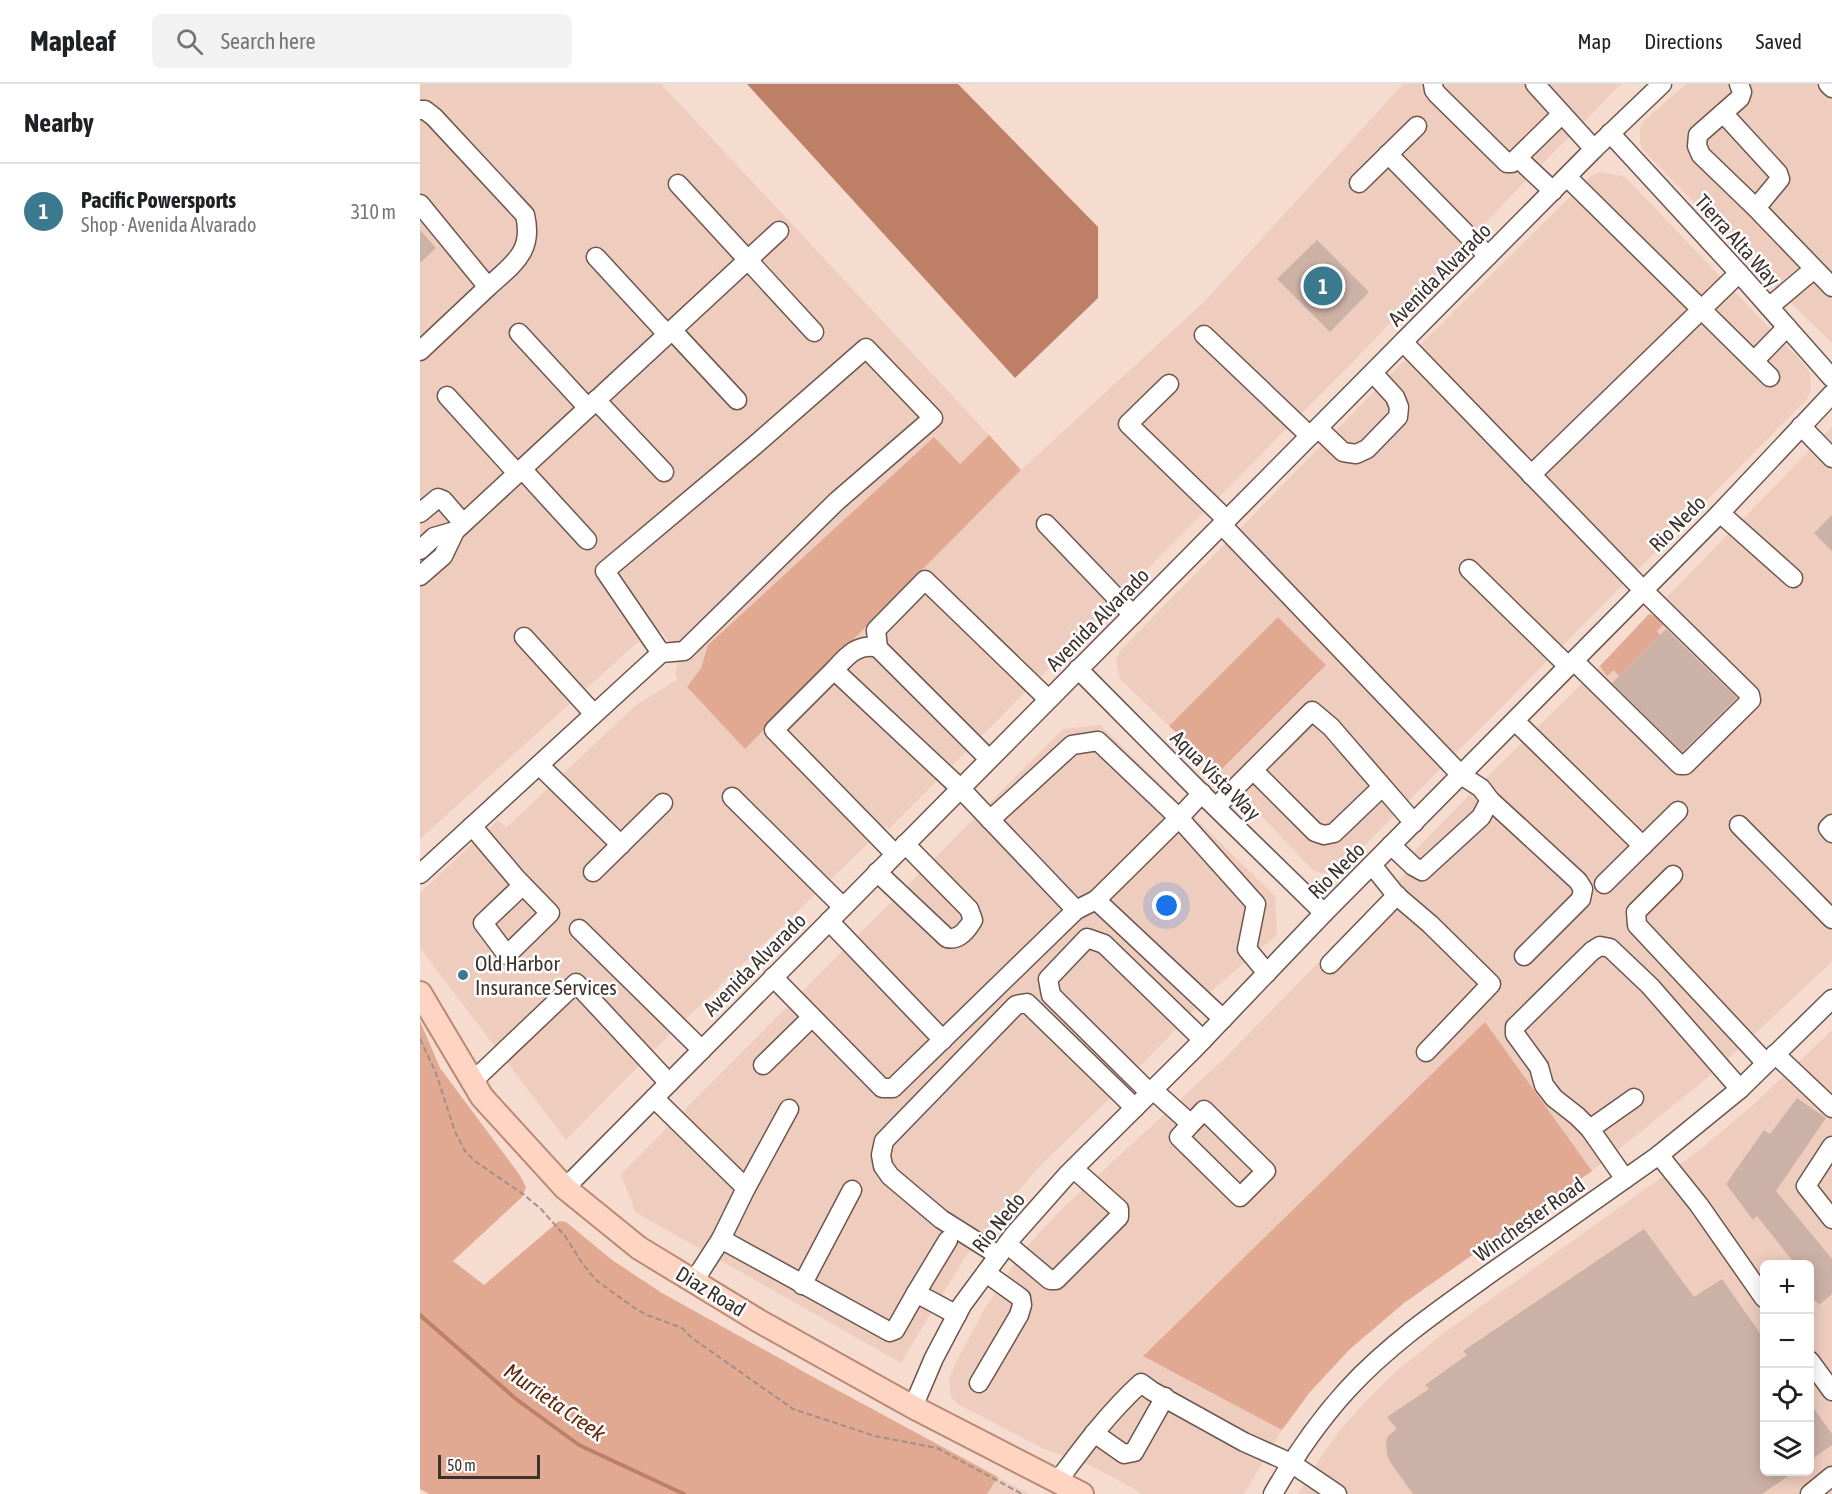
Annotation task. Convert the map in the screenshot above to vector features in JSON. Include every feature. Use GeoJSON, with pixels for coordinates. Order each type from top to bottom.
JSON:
{"type":"FeatureCollection","features":[{"type":"Feature","properties":{"kind":"main road","name":"Diaz Road"},"geometry":{"type":"LineString","coordinates":[[420,993],[482,1097],[565,1188],[639,1248],[759,1321],[913,1407],[1082,1494]]}},
{"type":"Feature","properties":{"kind":"street"},"geometry":{"type":"LineString","coordinates":[[1433,84],[1437,94],[1506,163],[1512,163],[1562,114]]}},
{"type":"Feature","properties":{"kind":"street"},"geometry":{"type":"LineString","coordinates":[[1534,84],[1594,149]]}},
{"type":"Feature","properties":{"kind":"street","name":"Avenida Alvarado"},"geometry":{"type":"LineString","coordinates":[[565,1188],[1594,149],[1662,84]]}},
{"type":"Feature","properties":{"kind":"street"},"geometry":{"type":"LineString","coordinates":[[1739,84],[1742,92],[1740,98],[1698,135],[1696,146],[1701,154],[1832,287]]}},
{"type":"Feature","properties":{"kind":"street"},"geometry":{"type":"LineString","coordinates":[[1828,84],[1832,88]]}},
{"type":"Feature","properties":{"kind":"street"},"geometry":{"type":"LineString","coordinates":[[420,110],[425,110],[434,117],[525,215],[528,227],[525,249],[519,258],[420,351]]}},
{"type":"Feature","properties":{"kind":"street"},"geometry":{"type":"LineString","coordinates":[[1724,113],[1778,173],[1780,179],[1756,208]]}},
{"type":"Feature","properties":{"kind":"street"},"geometry":{"type":"LineString","coordinates":[[1359,183],[1417,126]]}},
{"type":"Feature","properties":{"kind":"street","name":"Tierra Alta Way"},"geometry":{"type":"LineString","coordinates":[[1610,133],[1832,378]]}},
{"type":"Feature","properties":{"kind":"street"},"geometry":{"type":"LineString","coordinates":[[1388,154],[1488,256]]}},
{"type":"Feature","properties":{"kind":"street"},"geometry":{"type":"LineString","coordinates":[[1516,159],[1525,164],[1553,191]]}},
{"type":"Feature","properties":{"kind":"street"},"geometry":{"type":"LineString","coordinates":[[1567,177],[1770,377]]}},
{"type":"Feature","properties":{"kind":"street"},"geometry":{"type":"LineString","coordinates":[[678,184],[814,332]]}},
{"type":"Feature","properties":{"kind":"street"},"geometry":{"type":"LineString","coordinates":[[420,204],[488,287]]}},
{"type":"Feature","properties":{"kind":"street"},"geometry":{"type":"LineString","coordinates":[[420,576],[443,556],[459,527],[778,231]]}},
{"type":"Feature","properties":{"kind":"street"},"geometry":{"type":"LineString","coordinates":[[596,257],[737,400]]}},
{"type":"Feature","properties":{"kind":"street"},"geometry":{"type":"LineString","coordinates":[[1769,307],[1814,269]]}},
{"type":"Feature","properties":{"kind":"street"},"geometry":{"type":"LineString","coordinates":[[1531,475],[1739,273]]}},
{"type":"Feature","properties":{"kind":"street"},"geometry":{"type":"LineString","coordinates":[[1754,361],[1786,327]]}},
{"type":"Feature","properties":{"kind":"street"},"geometry":{"type":"LineString","coordinates":[[519,333],[664,472]]}},
{"type":"Feature","properties":{"kind":"street"},"geometry":{"type":"LineString","coordinates":[[1204,335],[1314,432],[1343,452],[1356,454],[1367,449],[1398,417],[1400,407],[1395,397],[1373,373]]}},
{"type":"Feature","properties":{"kind":"street"},"geometry":{"type":"LineString","coordinates":[[1403,342],[1643,590],[1750,695],[1751,700],[1685,765],[1680,765],[1469,569]]}},
{"type":"Feature","properties":{"kind":"street"},"geometry":{"type":"LineString","coordinates":[[420,874],[662,653],[684,651],[837,501],[933,418],[866,348],[605,571],[662,653]]}},
{"type":"Feature","properties":{"kind":"street"},"geometry":{"type":"LineString","coordinates":[[1169,384],[1128,424],[1461,775],[1481,788],[1490,800],[1578,881],[1583,889],[1581,899],[1524,956]]}},
{"type":"Feature","properties":{"kind":"street","name":"Rio Nedo"},"geometry":{"type":"LineString","coordinates":[[913,1407],[933,1358],[957,1314],[1002,1249],[1074,1169],[1719,513],[1832,394]]}},
{"type":"Feature","properties":{"kind":"street"},"geometry":{"type":"LineString","coordinates":[[447,396],[587,540]]}},
{"type":"Feature","properties":{"kind":"street"},"geometry":{"type":"LineString","coordinates":[[1801,426],[1832,458]]}},
{"type":"Feature","properties":{"kind":"street"},"geometry":{"type":"LineString","coordinates":[[420,513],[438,498],[442,500],[459,527]]}},
{"type":"Feature","properties":{"kind":"street"},"geometry":{"type":"LineString","coordinates":[[1719,513],[1793,578]]}},
{"type":"Feature","properties":{"kind":"street"},"geometry":{"type":"LineString","coordinates":[[1046,524],[1133,615]]}},
{"type":"Feature","properties":{"kind":"street"},"geometry":{"type":"LineString","coordinates":[[420,550],[434,537],[459,527]]}},
{"type":"Feature","properties":{"kind":"street"},"geometry":{"type":"LineString","coordinates":[[878,648],[876,630],[925,580],[1048,699]]}},
{"type":"Feature","properties":{"kind":"street"},"geometry":{"type":"LineString","coordinates":[[524,637],[594,714]]}},
{"type":"Feature","properties":{"kind":"street"},"geometry":{"type":"LineString","coordinates":[[878,872],[947,938],[955,939],[960,936],[973,920],[969,909],[900,849],[774,730],[851,652],[858,648],[872,646],[878,648],[989,759]]}},
{"type":"Feature","properties":{"kind":"street","name":"Aqua Vista Way"},"geometry":{"type":"LineString","coordinates":[[1078,669],[1324,913]]}},
{"type":"Feature","properties":{"kind":"street"},"geometry":{"type":"LineString","coordinates":[[834,670],[960,788],[1076,910]]}},
{"type":"Feature","properties":{"kind":"street"},"geometry":{"type":"LineString","coordinates":[[1216,807],[1311,711],[1331,727],[1414,823]]}},
{"type":"Feature","properties":{"kind":"street"},"geometry":{"type":"LineString","coordinates":[[1515,721],[1643,846]]}},
{"type":"Feature","properties":{"kind":"street"},"geometry":{"type":"LineString","coordinates":[[990,820],[1072,745],[1098,741],[1179,818],[1256,904],[1247,949],[1267,973]]}},
{"type":"Feature","properties":{"kind":"street"},"geometry":{"type":"LineString","coordinates":[[539,765],[621,845]]}},
{"type":"Feature","properties":{"kind":"street"},"geometry":{"type":"LineString","coordinates":[[1253,770],[1315,831],[1324,835],[1334,833],[1382,787]]}},
{"type":"Feature","properties":{"kind":"street"},"geometry":{"type":"LineString","coordinates":[[773,977],[882,1088],[896,1087],[1076,910],[1096,900],[1202,793]]}},
{"type":"Feature","properties":{"kind":"street"},"geometry":{"type":"LineString","coordinates":[[732,797],[843,907]]}},
{"type":"Feature","properties":{"kind":"street"},"geometry":{"type":"LineString","coordinates":[[1391,845],[1413,866],[1422,871],[1481,818],[1490,800]]}},
{"type":"Feature","properties":{"kind":"street"},"geometry":{"type":"LineString","coordinates":[[593,872],[663,803]]}},
{"type":"Feature","properties":{"kind":"street"},"geometry":{"type":"LineString","coordinates":[[1604,884],[1678,811]]}},
{"type":"Feature","properties":{"kind":"street"},"geometry":{"type":"LineString","coordinates":[[1832,824],[1827,828],[1832,833]]}},
{"type":"Feature","properties":{"kind":"street"},"geometry":{"type":"LineString","coordinates":[[1739,825],[1832,919]]}},
{"type":"Feature","properties":{"kind":"street"},"geometry":{"type":"LineString","coordinates":[[472,826],[523,885]]}},
{"type":"Feature","properties":{"kind":"street"},"geometry":{"type":"LineString","coordinates":[[1372,865],[1397,895],[1491,984],[1426,1052]]}},
{"type":"Feature","properties":{"kind":"street"},"geometry":{"type":"LineString","coordinates":[[1673,875],[1636,912],[1637,925],[1771,1058],[1832,1108]]}},
{"type":"Feature","properties":{"kind":"street"},"geometry":{"type":"LineString","coordinates":[[1330,964],[1397,895]]}},
{"type":"Feature","properties":{"kind":"street"},"geometry":{"type":"LineString","coordinates":[[1096,900],[1222,1019]]}},
{"type":"Feature","properties":{"kind":"street"},"geometry":{"type":"LineString","coordinates":[[829,921],[943,1040]]}},
{"type":"Feature","properties":{"kind":"street"},"geometry":{"type":"LineString","coordinates":[[579,929],[702,1050]]}},
{"type":"Feature","properties":{"kind":"street"},"geometry":{"type":"LineString","coordinates":[[1191,1124],[1152,1091],[1051,995],[1048,979],[1087,938],[1104,944],[1203,1040]]}},
{"type":"Feature","properties":{"kind":"street"},"geometry":{"type":"LineString","coordinates":[[1625,1179],[1590,1130],[1577,1116],[1554,1098],[1544,1085],[1539,1067],[1515,1034],[1515,1028],[1592,951],[1600,946],[1610,948],[1650,986],[1740,1089]]}},
{"type":"Feature","properties":{"kind":"street"},"geometry":{"type":"LineString","coordinates":[[472,1081],[576,983],[669,1083]]}},
{"type":"Feature","properties":{"kind":"street","name":"Winchester Road"},"geometry":{"type":"LineString","coordinates":[[1273,1494],[1291,1463],[1326,1414],[1385,1353],[1428,1318],[1659,1155],[1740,1089],[1832,999]]}},
{"type":"Feature","properties":{"kind":"street"},"geometry":{"type":"LineString","coordinates":[[1074,1169],[1119,1209],[1119,1217],[1056,1280],[1050,1280],[1002,1249],[941,1219],[890,1176],[883,1166],[881,1155],[884,1141],[1016,1005],[1027,1003],[1135,1108]]}},
{"type":"Feature","properties":{"kind":"street"},"geometry":{"type":"LineString","coordinates":[[763,1065],[812,1017]]}},
{"type":"Feature","properties":{"kind":"street"},"geometry":{"type":"LineString","coordinates":[[654,1098],[746,1188]]}},
{"type":"Feature","properties":{"kind":"street"},"geometry":{"type":"LineString","coordinates":[[1590,1130],[1634,1098]]}},
{"type":"Feature","properties":{"kind":"street"},"geometry":{"type":"LineString","coordinates":[[694,1281],[721,1239],[789,1108]]}},
{"type":"Feature","properties":{"kind":"street"},"geometry":{"type":"LineString","coordinates":[[1204,1110],[1266,1171],[1240,1197],[1179,1137],[1191,1124],[1204,1110]]}},
{"type":"Feature","properties":{"kind":"street"},"geometry":{"type":"LineString","coordinates":[[1832,1146],[1806,1186],[1832,1219]]}},
{"type":"Feature","properties":{"kind":"street"},"geometry":{"type":"LineString","coordinates":[[1659,1155],[1706,1215],[1760,1292]]}},
{"type":"Feature","properties":{"kind":"street"},"geometry":{"type":"LineString","coordinates":[[802,1285],[852,1190]]}},
{"type":"Feature","properties":{"kind":"street"},"geometry":{"type":"LineString","coordinates":[[721,1239],[890,1332],[895,1330],[948,1240]]}},
{"type":"Feature","properties":{"kind":"street"},"geometry":{"type":"LineString","coordinates":[[980,1383],[1019,1315],[1022,1305],[1021,1298],[986,1273]]}},
{"type":"Feature","properties":{"kind":"street"},"geometry":{"type":"LineString","coordinates":[[916,1293],[957,1314]]}},
{"type":"Feature","properties":{"kind":"street"},"geometry":{"type":"LineString","coordinates":[[1814,1368],[1832,1391]]}},
{"type":"Feature","properties":{"kind":"street"},"geometry":{"type":"LineString","coordinates":[[1057,1482],[1094,1433],[1141,1383],[1244,1442],[1291,1463],[1337,1494]]}},
{"type":"Feature","properties":{"kind":"street"},"geometry":{"type":"LineString","coordinates":[[1094,1433],[1124,1454],[1134,1452],[1165,1397]]}},
{"type":"Feature","properties":{"kind":"street"},"geometry":{"type":"LineString","coordinates":[[1810,1494],[1832,1476]]}},
{"type":"Feature","properties":{"kind":"path"},"geometry":{"type":"LineString","coordinates":[[420,1040],[436,1072],[455,1132],[465,1150],[476,1162],[541,1209],[565,1236],[596,1280],[612,1293],[647,1315],[682,1328],[692,1338],[793,1409],[875,1436],[937,1448],[1022,1494]]}},
{"type":"Feature","properties":{"kind":"shaded area"},"geometry":{"type":"Polygon","coordinates":[[[420,84],[661,84],[989,435],[960,464],[934,438],[708,645],[701,668],[745,749],[1021,470],[1204,302],[1403,84],[1621,84],[1354,361],[889,829],[886,826],[669,1035],[566,1140],[420,948],[420,893],[498,820],[506,828],[636,705],[678,679],[675,675],[679,656],[662,632],[640,640],[420,839],[420,84]]]}},
{"type":"Feature","properties":{"kind":"shaded area"},"geometry":{"type":"Polygon","coordinates":[[[747,84],[958,84],[1098,227],[1098,298],[1015,378],[747,84]]]}},
{"type":"Feature","properties":{"kind":"shaded area"},"geometry":{"type":"Polygon","coordinates":[[[1686,84],[1832,84],[1832,343],[1642,149],[1640,130],[1644,121],[1686,84]]]}},
{"type":"Feature","properties":{"kind":"shaded area"},"geometry":{"type":"Polygon","coordinates":[[[1600,172],[1622,176],[1628,180],[1803,363],[1810,373],[1811,389],[1807,399],[1345,865],[1328,874],[1314,871],[1219,772],[1326,665],[1278,617],[1169,726],[1120,679],[1116,662],[1119,652],[1400,365],[1592,175],[1600,172]]]}},
{"type":"Feature","properties":{"kind":"shaded area"},"geometry":{"type":"Polygon","coordinates":[[[1832,427],[1832,962],[1707,1078],[1592,1171],[1485,1023],[1143,1355],[1282,1430],[1244,1494],[1141,1494],[1091,1466],[1042,1448],[956,1403],[951,1396],[949,1379],[957,1360],[984,1310],[1019,1257],[1038,1234],[1065,1206],[1227,1056],[1406,873],[1400,866],[1600,666],[1832,427]]]}},
{"type":"Feature","properties":{"kind":"shaded area"},"geometry":{"type":"Polygon","coordinates":[[[989,435],[1021,470],[745,749],[687,687],[701,668],[708,645],[934,437],[960,464],[989,435]]]}},
{"type":"Feature","properties":{"kind":"shaded area"},"geometry":{"type":"Polygon","coordinates":[[[1649,614],[1664,624],[1657,631],[1660,635],[1619,676],[1614,670],[1607,676],[1600,666],[1649,614]]]}},
{"type":"Feature","properties":{"kind":"shaded area"},"geometry":{"type":"Polygon","coordinates":[[[1278,617],[1326,665],[1219,772],[1169,726],[1278,617]]]}},
{"type":"Feature","properties":{"kind":"shaded area"},"geometry":{"type":"Polygon","coordinates":[[[1100,725],[1275,896],[1277,935],[1217,986],[1109,1099],[1038,1168],[965,1257],[901,1363],[635,1212],[621,1174],[1063,729],[1100,725]]]}},
{"type":"Feature","properties":{"kind":"shaded area"},"geometry":{"type":"Polygon","coordinates":[[[420,1021],[440,1068],[519,1174],[526,1187],[522,1197],[453,1261],[484,1285],[559,1221],[566,1222],[612,1260],[662,1293],[998,1477],[987,1494],[429,1494],[420,1489],[420,1021]]]}},
{"type":"Feature","properties":{"kind":"shaded area"},"geometry":{"type":"Polygon","coordinates":[[[1485,1022],[1592,1171],[1404,1303],[1350,1349],[1310,1392],[1282,1430],[1143,1356],[1485,1022]]]}},
{"type":"Feature","properties":{"kind":"shaded area"},"geometry":{"type":"Polygon","coordinates":[[[1832,1030],[1832,1494],[1298,1494],[1340,1430],[1394,1373],[1449,1329],[1700,1150],[1754,1104],[1832,1030]]]}},
{"type":"Feature","properties":{"kind":"shaded area"},"geometry":{"type":"Polygon","coordinates":[[[998,1477],[1029,1494],[987,1494],[998,1477]]]}},
{"type":"Feature","properties":{"kind":"building"},"geometry":{"type":"Polygon","coordinates":[[[420,230],[436,248],[420,263],[420,230]]]}},
{"type":"Feature","properties":{"kind":"building"},"geometry":{"type":"Polygon","coordinates":[[[1317,240],[1369,292],[1330,332],[1277,279],[1317,240]]]}},
{"type":"Feature","properties":{"kind":"building"},"geometry":{"type":"Polygon","coordinates":[[[1832,515],[1832,551],[1814,533],[1832,515]]]}},
{"type":"Feature","properties":{"kind":"building"},"geometry":{"type":"Polygon","coordinates":[[[1666,629],[1737,698],[1682,752],[1612,683],[1666,629]]]}},
{"type":"Feature","properties":{"kind":"building"},"geometry":{"type":"Polygon","coordinates":[[[1797,1098],[1826,1118],[1776,1191],[1832,1259],[1832,1294],[1819,1305],[1814,1300],[1814,1260],[1792,1260],[1757,1216],[1753,1220],[1726,1184],[1764,1130],[1770,1134],[1797,1098]]]}},
{"type":"Feature","properties":{"kind":"building"},"geometry":{"type":"Polygon","coordinates":[[[1644,1229],[1694,1297],[1722,1279],[1760,1333],[1760,1476],[1788,1476],[1762,1494],[1413,1494],[1387,1455],[1386,1441],[1389,1435],[1397,1429],[1387,1417],[1429,1389],[1425,1385],[1467,1355],[1463,1351],[1644,1229]]]}},
{"type":"Feature","properties":{"kind":"building"},"geometry":{"type":"Polygon","coordinates":[[[1814,1409],[1832,1434],[1832,1445],[1814,1458],[1814,1409]]]}},
{"type":"Feature","properties":{"kind":"waterway","name":"Murrieta Creek"},"geometry":{"type":"LineString","coordinates":[[420,1315],[516,1399],[579,1445],[684,1494]]}},
{"type":"Feature","properties":{"kind":"place","name":"Pacific Powersports"},"geometry":{"type":"Point","coordinates":[1323,286]}},
{"type":"Feature","properties":{"kind":"place","name":"Old Harbor Insurance Services"},"geometry":{"type":"Point","coordinates":[463,975]}}]}
